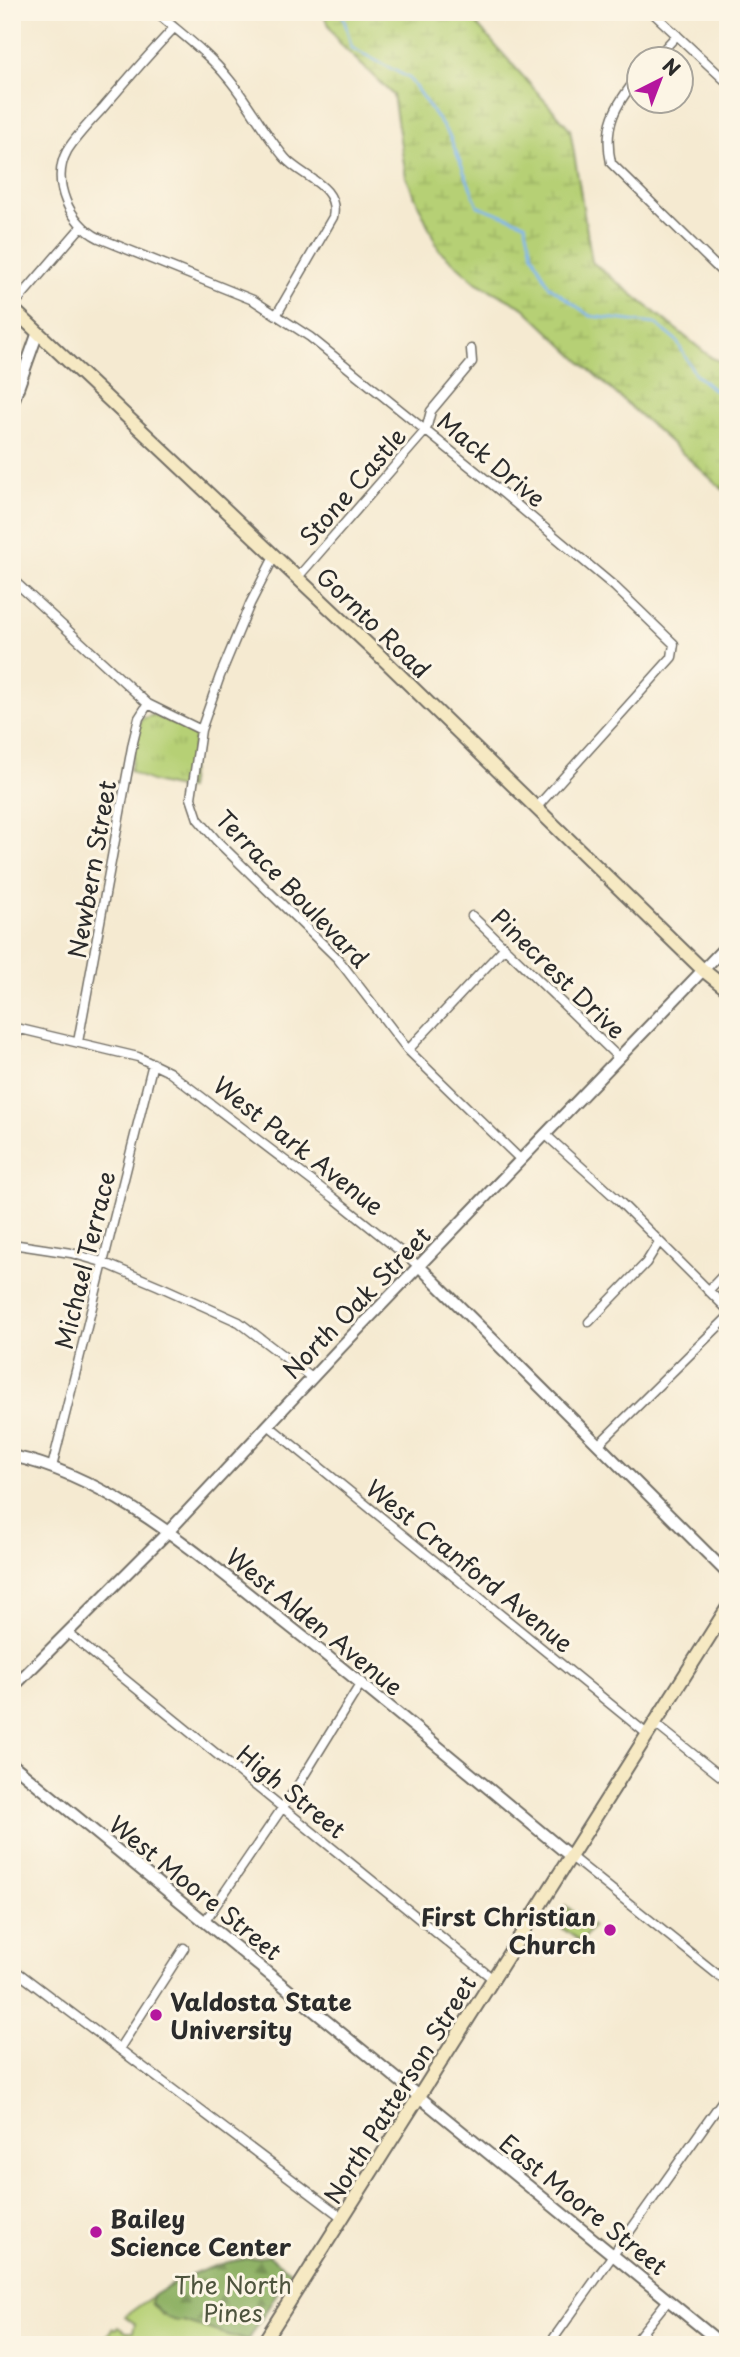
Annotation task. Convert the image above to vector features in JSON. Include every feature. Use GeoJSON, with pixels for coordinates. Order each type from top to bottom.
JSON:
{"type":"FeatureCollection","features":[{"type":"Feature","properties":{"kind":"main road","name":"Gornto Road"},"geometry":{"type":"LineString","coordinates":[[12,308],[298,577],[703,970],[728,990]]}},
{"type":"Feature","properties":{"kind":"main road","name":"North Patterson Street"},"geometry":{"type":"LineString","coordinates":[[262,2345],[728,1607]]}},
{"type":"Feature","properties":{"kind":"street"},"geometry":{"type":"LineString","coordinates":[[156,12],[228,78],[287,160],[320,184],[333,202],[333,217],[277,314]]}},
{"type":"Feature","properties":{"kind":"street"},"geometry":{"type":"LineString","coordinates":[[652,12],[728,83]]}},
{"type":"Feature","properties":{"kind":"street"},"geometry":{"type":"LineString","coordinates":[[12,308],[81,227],[68,208],[64,192],[62,177],[66,152],[174,28]]}},
{"type":"Feature","properties":{"kind":"street"},"geometry":{"type":"LineString","coordinates":[[667,46],[677,35]]}},
{"type":"Feature","properties":{"kind":"street"},"geometry":{"type":"LineString","coordinates":[[624,96],[608,131],[611,163],[728,278]]}},
{"type":"Feature","properties":{"kind":"street","name":"Mack Drive"},"geometry":{"type":"LineString","coordinates":[[81,227],[87,233],[253,300],[277,314],[336,356],[426,430],[604,578],[674,644],[671,657],[536,808]]}},
{"type":"Feature","properties":{"kind":"street"},"geometry":{"type":"LineString","coordinates":[[12,405],[38,332]]}},
{"type":"Feature","properties":{"kind":"street","name":"Stone Castle"},"geometry":{"type":"LineString","coordinates":[[298,577],[426,430],[431,411],[472,362],[471,349]]}},
{"type":"Feature","properties":{"kind":"street","name":"Terrace Boulevard"},"geometry":{"type":"LineString","coordinates":[[275,555],[250,604],[201,730],[191,799],[198,819],[216,840],[338,959],[408,1050],[521,1160]]}},
{"type":"Feature","properties":{"kind":"street"},"geometry":{"type":"LineString","coordinates":[[12,579],[148,704],[201,730]]}},
{"type":"Feature","properties":{"kind":"street","name":"Newbern Street"},"geometry":{"type":"LineString","coordinates":[[78,1042],[133,742],[139,718],[148,704]]}},
{"type":"Feature","properties":{"kind":"street","name":"Pinecrest Drive"},"geometry":{"type":"LineString","coordinates":[[472,916],[619,1058]]}},
{"type":"Feature","properties":{"kind":"street","name":"North Oak Street"},"geometry":{"type":"LineString","coordinates":[[12,1688],[168,1532],[728,944]]}},
{"type":"Feature","properties":{"kind":"street"},"geometry":{"type":"LineString","coordinates":[[408,1050],[505,947]]}},
{"type":"Feature","properties":{"kind":"street"},"geometry":{"type":"LineString","coordinates":[[12,1058],[15,1028]]}},
{"type":"Feature","properties":{"kind":"street","name":"West Park Avenue"},"geometry":{"type":"LineString","coordinates":[[15,1028],[153,1063],[233,1120],[420,1267],[728,1574]]}},
{"type":"Feature","properties":{"kind":"street","name":"Michael Terrace"},"geometry":{"type":"LineString","coordinates":[[52,1467],[153,1063]]}},
{"type":"Feature","properties":{"kind":"street"},"geometry":{"type":"LineString","coordinates":[[545,1135],[618,1200],[728,1310]]}},
{"type":"Feature","properties":{"kind":"street"},"geometry":{"type":"LineString","coordinates":[[589,1322],[646,1263],[659,1242]]}},
{"type":"Feature","properties":{"kind":"street"},"geometry":{"type":"LineString","coordinates":[[12,1244],[71,1253],[102,1262],[239,1322],[312,1378]]}},
{"type":"Feature","properties":{"kind":"street"},"geometry":{"type":"LineString","coordinates":[[708,1292],[728,1270]]}},
{"type":"Feature","properties":{"kind":"street"},"geometry":{"type":"LineString","coordinates":[[599,1444],[728,1317]]}},
{"type":"Feature","properties":{"kind":"street","name":"West Cranford Avenue"},"geometry":{"type":"LineString","coordinates":[[268,1425],[650,1728],[728,1782]]}},
{"type":"Feature","properties":{"kind":"street","name":"West Alden Avenue"},"geometry":{"type":"LineString","coordinates":[[12,1457],[52,1467],[79,1478],[168,1532],[361,1683],[570,1856]]}},
{"type":"Feature","properties":{"kind":"street","name":"High Street"},"geometry":{"type":"LineString","coordinates":[[68,1633],[494,1979]]}},
{"type":"Feature","properties":{"kind":"street"},"geometry":{"type":"LineString","coordinates":[[205,1921],[284,1808],[361,1683]]}},
{"type":"Feature","properties":{"kind":"street","name":"West Moore Street"},"geometry":{"type":"LineString","coordinates":[[12,1764],[419,2096]]}},
{"type":"Feature","properties":{"kind":"street"},"geometry":{"type":"LineString","coordinates":[[570,1856],[728,1983]]}},
{"type":"Feature","properties":{"kind":"street"},"geometry":{"type":"LineString","coordinates":[[119,2049],[184,1948]]}},
{"type":"Feature","properties":{"kind":"street"},"geometry":{"type":"LineString","coordinates":[[12,1968],[343,2218]]}},
{"type":"Feature","properties":{"kind":"street"},"geometry":{"type":"LineString","coordinates":[[549,2345],[728,2093]]}},
{"type":"Feature","properties":{"kind":"street","name":"East Moore Street"},"geometry":{"type":"LineString","coordinates":[[419,2096],[723,2345]]}},
{"type":"Feature","properties":{"kind":"street"},"geometry":{"type":"LineString","coordinates":[[632,2345],[668,2300]]}},
{"type":"Feature","properties":{"kind":"green space"},"geometry":{"type":"Polygon","coordinates":[[[322,12],[471,12],[478,26],[570,129],[592,262],[712,358],[728,364],[728,494],[524,308],[477,283],[439,250],[406,177],[393,95],[338,42],[322,12]]]}},
{"type":"Feature","properties":{"kind":"green space"},"geometry":{"type":"Polygon","coordinates":[[[153,715],[189,730],[195,736],[188,789],[158,783],[130,771],[141,719],[153,715]]]}},
{"type":"Feature","properties":{"kind":"green space"},"geometry":{"type":"Polygon","coordinates":[[[566,1906],[593,1926],[581,1942],[554,1922],[566,1906]]]}},
{"type":"Feature","properties":{"kind":"green space","name":"The North Pines"},"geometry":{"type":"Polygon","coordinates":[[[269,2256],[290,2271],[248,2341],[169,2319],[151,2303],[153,2296],[197,2273],[230,2262],[269,2256]]]}},
{"type":"Feature","properties":{"kind":"green space"},"geometry":{"type":"Polygon","coordinates":[[[153,2296],[152,2304],[183,2321],[248,2341],[246,2345],[98,2345],[113,2328],[116,2330],[119,2327],[126,2332],[133,2332],[135,2324],[125,2316],[153,2296]]]}},
{"type":"Feature","properties":{"kind":"waterway"},"geometry":{"type":"LineString","coordinates":[[342,12],[352,48],[409,78],[450,137],[478,206],[525,223],[532,252],[549,286],[590,316],[656,324],[676,340],[695,374],[715,391],[728,391]]}},
{"type":"Feature","properties":{"kind":"place","name":"First Christian Church"},"geometry":{"type":"Point","coordinates":[610,1930]}},
{"type":"Feature","properties":{"kind":"place","name":"Valdosta State University"},"geometry":{"type":"Point","coordinates":[156,2015]}},
{"type":"Feature","properties":{"kind":"place","name":"Bailey Science Center"},"geometry":{"type":"Point","coordinates":[96,2232]}}]}
